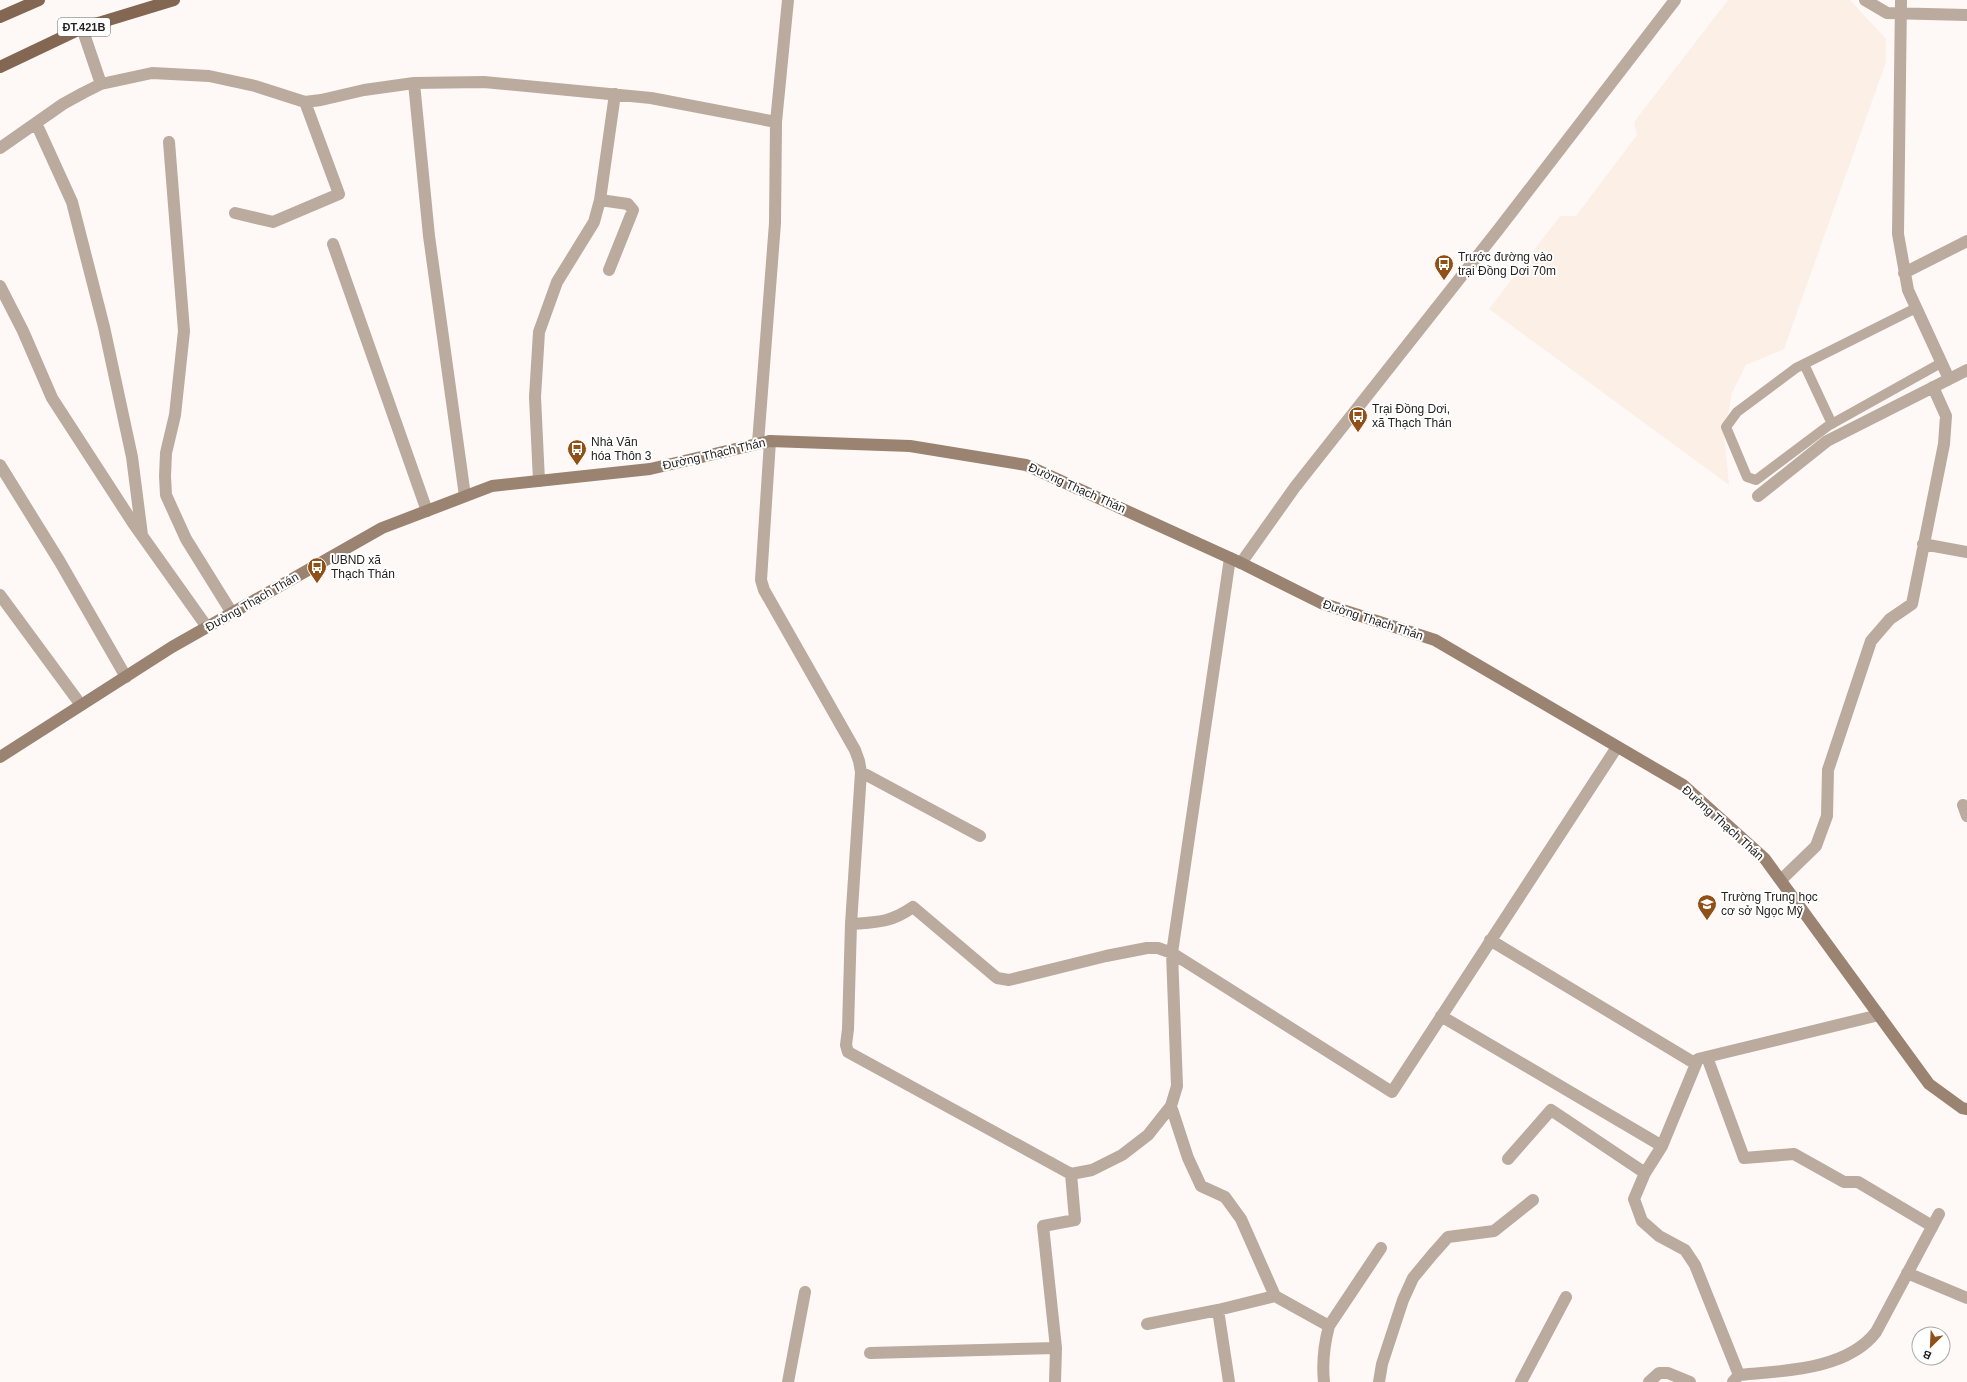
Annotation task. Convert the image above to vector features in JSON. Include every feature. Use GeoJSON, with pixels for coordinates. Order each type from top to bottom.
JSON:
{"type":"FeatureCollection","features":[{"type":"Feature","properties":{"kind":"main road"},"geometry":{"type":"LineString","coordinates":[[0,17],[39,0]]}},
{"type":"Feature","properties":{"kind":"main road","name":"ĐT.421B"},"geometry":{"type":"LineString","coordinates":[[0,67],[82,28],[174,0]]}},
{"type":"Feature","properties":{"kind":"street"},"geometry":{"type":"LineString","coordinates":[[788,0],[776,122],[775,222],[764,442],[761,580],[764,590],[855,750],[859,761],[860,772],[851,924],[848,1029],[846,1045],[848,1052],[1071,1174],[1092,1170],[1122,1155],[1148,1135],[1171,1106],[1177,1086],[1172,953],[1236,560],[1296,487],[1498,230],[1675,0]]}},
{"type":"Feature","properties":{"kind":"street"},"geometry":{"type":"LineString","coordinates":[[1865,0],[1887,13],[1967,15]]}},
{"type":"Feature","properties":{"kind":"street"},"geometry":{"type":"LineString","coordinates":[[1901,0],[1898,234],[1908,290],[1949,380]]}},
{"type":"Feature","properties":{"kind":"street"},"geometry":{"type":"LineString","coordinates":[[82,28],[101,84]]}},
{"type":"Feature","properties":{"kind":"street"},"geometry":{"type":"LineString","coordinates":[[0,148],[63,104],[101,84],[152,73],[209,76],[254,86],[306,102],[364,90],[414,83],[484,82],[651,98],[776,122]]}},
{"type":"Feature","properties":{"kind":"street"},"geometry":{"type":"LineString","coordinates":[[414,83],[429,236],[465,496]]}},
{"type":"Feature","properties":{"kind":"street"},"geometry":{"type":"LineString","coordinates":[[539,481],[535,397],[539,332],[557,282],[594,222],[600,200],[615,94]]}},
{"type":"Feature","properties":{"kind":"street"},"geometry":{"type":"LineString","coordinates":[[235,213],[273,222],[339,194],[306,102]]}},
{"type":"Feature","properties":{"kind":"street"},"geometry":{"type":"LineString","coordinates":[[36,123],[72,202],[104,327],[132,457],[142,535]]}},
{"type":"Feature","properties":{"kind":"street"},"geometry":{"type":"LineString","coordinates":[[169,142],[184,331],[175,415],[166,453],[166,495],[186,539],[232,613]]}},
{"type":"Feature","properties":{"kind":"street"},"geometry":{"type":"LineString","coordinates":[[600,200],[628,204],[632,210],[609,270]]}},
{"type":"Feature","properties":{"kind":"street"},"geometry":{"type":"LineString","coordinates":[[1904,273],[1967,241]]}},
{"type":"Feature","properties":{"kind":"street"},"geometry":{"type":"LineString","coordinates":[[333,244],[427,511]]}},
{"type":"Feature","properties":{"kind":"street"},"geometry":{"type":"LineString","coordinates":[[0,286],[23,331],[52,398],[142,535],[207,628]]}},
{"type":"Feature","properties":{"kind":"street"},"geometry":{"type":"LineString","coordinates":[[1758,496],[1827,441],[1967,370]]}},
{"type":"Feature","properties":{"kind":"street"},"geometry":{"type":"LineString","coordinates":[[1781,880],[1816,846],[1827,816],[1828,770],[1871,641],[1890,619],[1912,604],[1944,444],[1946,416],[1933,387]]}},
{"type":"Feature","properties":{"kind":"street","name":"Đường Thạch Thán"},"geometry":{"type":"LineString","coordinates":[[0,757],[126,677],[232,613],[382,528],[492,486],[650,469],[764,442],[910,446],[1026,465],[1236,560],[1321,603],[1435,640],[1683,785],[1765,859],[1929,1084],[1962,1108],[1967,1109]]}},
{"type":"Feature","properties":{"kind":"street"},"geometry":{"type":"LineString","coordinates":[[0,465],[60,562],[126,677]]}},
{"type":"Feature","properties":{"kind":"street"},"geometry":{"type":"LineString","coordinates":[[1923,544],[1967,552]]}},
{"type":"Feature","properties":{"kind":"street"},"geometry":{"type":"LineString","coordinates":[[0,595],[81,705]]}},
{"type":"Feature","properties":{"kind":"street"},"geometry":{"type":"LineString","coordinates":[[851,924],[882,922],[898,917],[913,907],[997,978],[1009,980],[1106,956],[1147,948],[1158,948],[1172,953],[1392,1092],[1617,746]]}},
{"type":"Feature","properties":{"kind":"street"},"geometry":{"type":"LineString","coordinates":[[860,772],[980,836]]}},
{"type":"Feature","properties":{"kind":"street"},"geometry":{"type":"LineString","coordinates":[[1490,940],[1696,1064]]}},
{"type":"Feature","properties":{"kind":"street"},"geometry":{"type":"LineString","coordinates":[[1879,1015],[1698,1059],[1662,1146],[1645,1173],[1634,1199],[1642,1221],[1659,1236],[1685,1250],[1695,1265],[1736,1378],[1804,1370],[1821,1365],[1869,1342],[1876,1332],[1939,1214]]}},
{"type":"Feature","properties":{"kind":"street"},"geometry":{"type":"LineString","coordinates":[[1441,1016],[1662,1146]]}},
{"type":"Feature","properties":{"kind":"street"},"geometry":{"type":"LineString","coordinates":[[1707,1057],[1744,1158],[1794,1154],[1844,1182],[1858,1182],[1932,1226]]}},
{"type":"Feature","properties":{"kind":"street"},"geometry":{"type":"LineString","coordinates":[[1171,1106],[1188,1158],[1201,1186],[1225,1197],[1241,1219],[1275,1296],[1329,1326]]}},
{"type":"Feature","properties":{"kind":"street"},"geometry":{"type":"LineString","coordinates":[[1508,1159],[1551,1110],[1645,1173]]}},
{"type":"Feature","properties":{"kind":"street"},"geometry":{"type":"LineString","coordinates":[[1055,1382],[1056,1348],[1043,1226],[1075,1220],[1071,1174]]}},
{"type":"Feature","properties":{"kind":"street"},"geometry":{"type":"LineString","coordinates":[[1379,1382],[1382,1364],[1403,1300],[1413,1278],[1432,1255],[1448,1237],[1494,1231],[1533,1200]]}},
{"type":"Feature","properties":{"kind":"street"},"geometry":{"type":"LineString","coordinates":[[1324,1382],[1322,1368],[1329,1326],[1381,1248]]}},
{"type":"Feature","properties":{"kind":"street"},"geometry":{"type":"LineString","coordinates":[[1907,1274],[1967,1298]]}},
{"type":"Feature","properties":{"kind":"street"},"geometry":{"type":"LineString","coordinates":[[788,1382],[805,1292]]}},
{"type":"Feature","properties":{"kind":"street"},"geometry":{"type":"LineString","coordinates":[[1147,1324],[1218,1310],[1275,1296]]}},
{"type":"Feature","properties":{"kind":"street"},"geometry":{"type":"LineString","coordinates":[[1521,1382],[1566,1297]]}},
{"type":"Feature","properties":{"kind":"street"},"geometry":{"type":"LineString","coordinates":[[1218,1310],[1228,1382]]}},
{"type":"Feature","properties":{"kind":"street"},"geometry":{"type":"LineString","coordinates":[[870,1352],[1056,1348]]}},
{"type":"Feature","properties":{"kind":"street"},"geometry":{"type":"LineString","coordinates":[[1649,1382],[1660,1373],[1668,1373],[1690,1382]]}},
{"type":"Feature","properties":{"kind":"lane"},"geometry":{"type":"LineString","coordinates":[[1916,308],[1796,368],[1737,412],[1726,427],[1747,477],[1756,480],[1832,424],[1941,363]]}},
{"type":"Feature","properties":{"kind":"lane"},"geometry":{"type":"LineString","coordinates":[[1804,364],[1832,424]]}},
{"type":"Feature","properties":{"kind":"shaded area"},"geometry":{"type":"Polygon","coordinates":[[[1728,0],[1850,0],[1886,39],[1886,62],[1784,349],[1746,365],[1732,393],[1724,435],[1729,485],[1489,309],[1560,216],[1576,216],[1637,135],[1634,122],[1728,0]]]}},
{"type":"Feature","properties":{"kind":"place","name":"Trước đường vào trại Đồng Dơi 70m"},"geometry":{"type":"Point","coordinates":[1444,281]}},
{"type":"Feature","properties":{"kind":"place","name":"Trại Đồng Dơi, xã Thạch Thán"},"geometry":{"type":"Point","coordinates":[1358,433]}},
{"type":"Feature","properties":{"kind":"place","name":"Nhà Văn hóa Thôn 3"},"geometry":{"type":"Point","coordinates":[577,466]}},
{"type":"Feature","properties":{"kind":"place","name":"UBND xã Thạch Thán"},"geometry":{"type":"Point","coordinates":[317,584]}},
{"type":"Feature","properties":{"kind":"place","name":"Trường Trung học cơ sở Ngọc Mỹ"},"geometry":{"type":"Point","coordinates":[1707,921]}}]}
